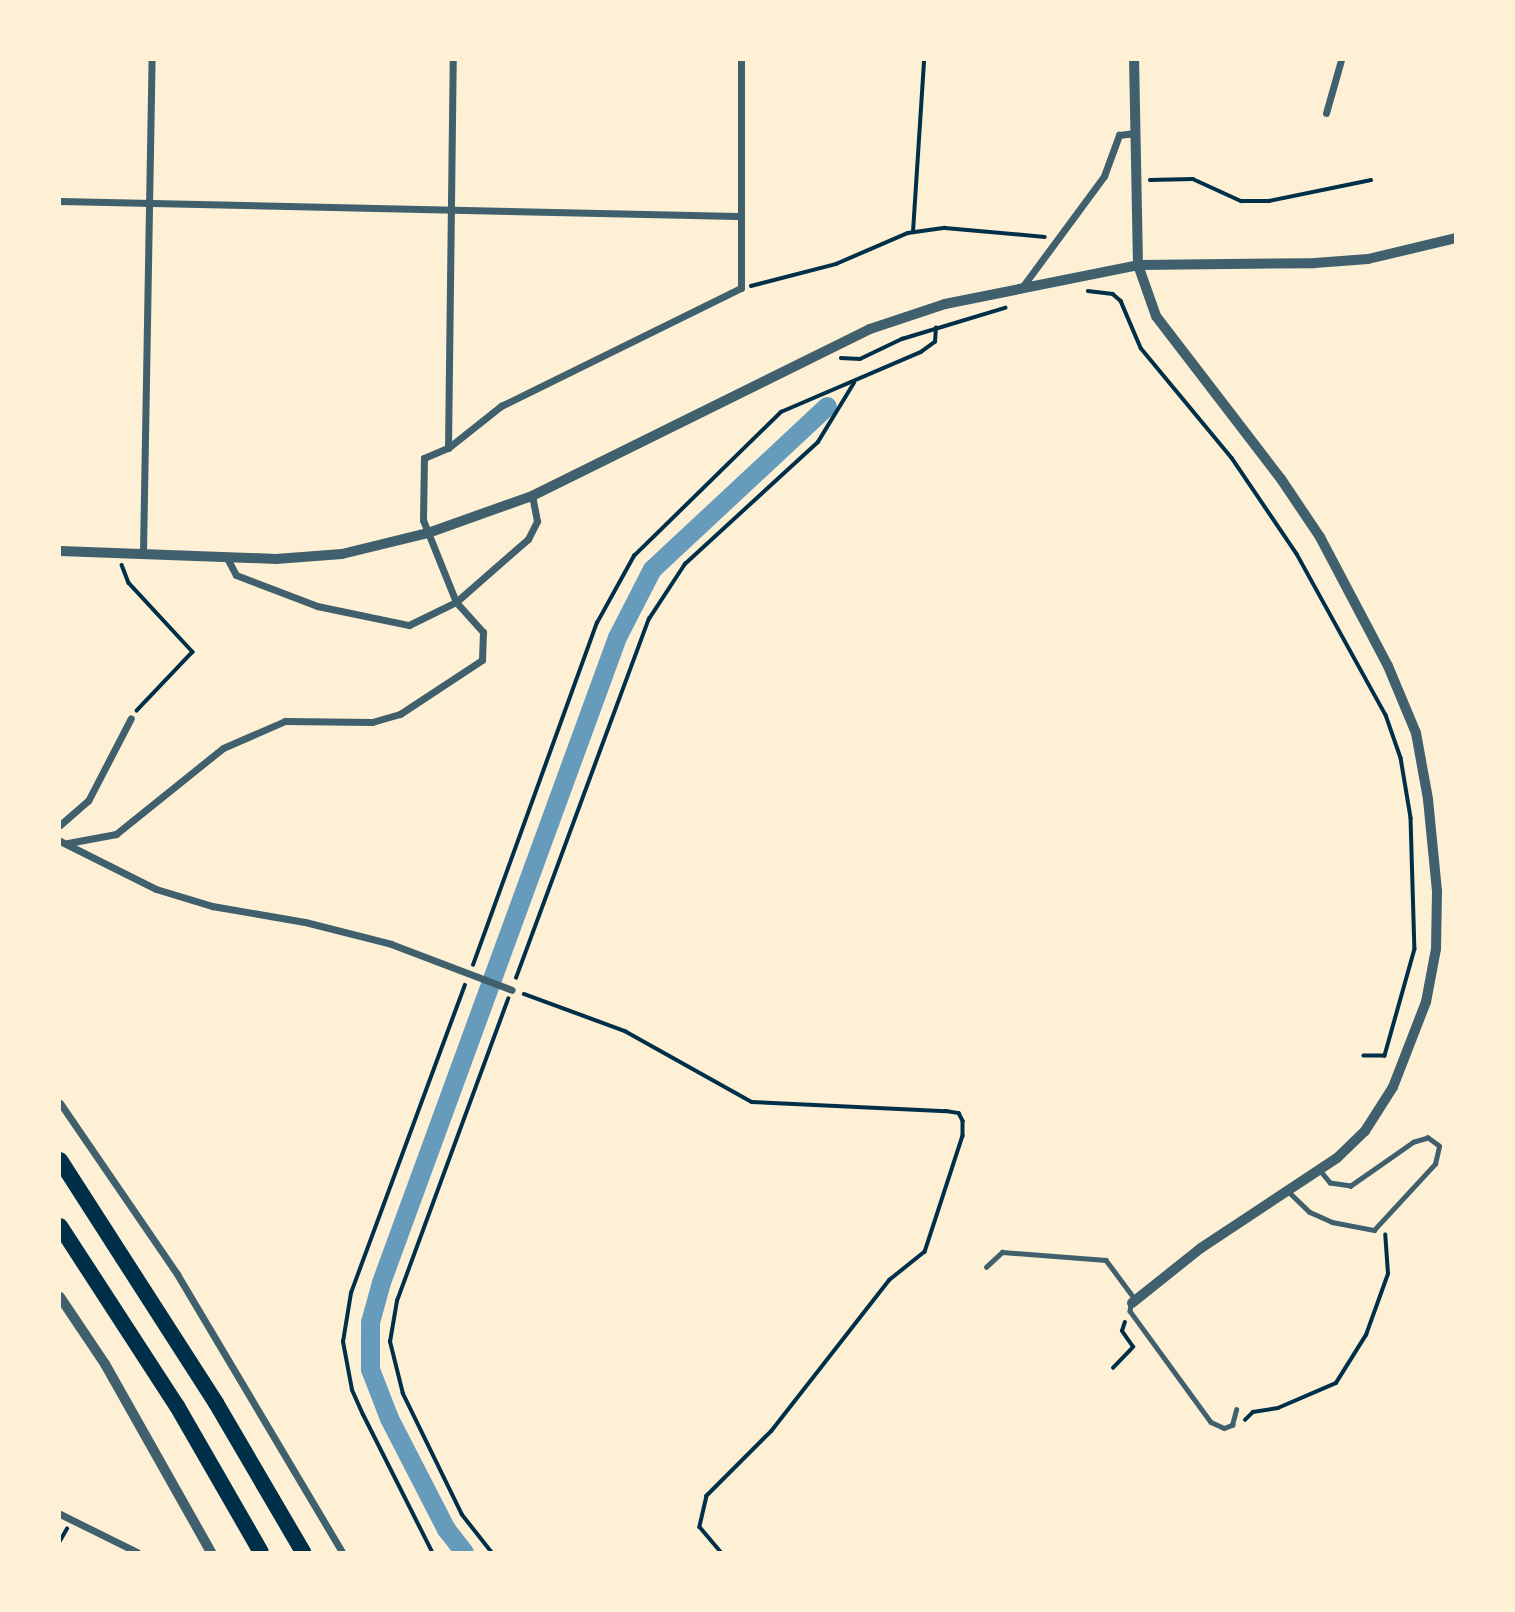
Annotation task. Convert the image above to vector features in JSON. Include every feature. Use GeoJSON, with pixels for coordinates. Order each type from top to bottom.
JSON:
{"type":"FeatureCollection","features":[{"type":"Feature","properties":{"kind":"highway"},"geometry":{"type":"LineString","coordinates":[[60,1160],[202,1381],[303,1552]]}},
{"type":"Feature","properties":{"kind":"highway"},"geometry":{"type":"LineString","coordinates":[[60,1226],[177,1406],[261,1552]]}},
{"type":"Feature","properties":{"kind":"street"},"geometry":{"type":"LineString","coordinates":[[143,552],[152,202],[152,60]]}},
{"type":"Feature","properties":{"kind":"street"},"geometry":{"type":"LineString","coordinates":[[447,448],[453,60]]}},
{"type":"Feature","properties":{"kind":"street"},"geometry":{"type":"LineString","coordinates":[[68,843],[116,834],[223,748],[285,721],[372,722],[400,714],[435,694],[482,660],[483,632],[456,602],[423,520],[424,458],[447,448],[501,406],[741,288],[737,216],[741,60]]}},
{"type":"Feature","properties":{"kind":"street"},"geometry":{"type":"LineString","coordinates":[[1133,1305],[1201,1248],[1319,1170],[1365,1131],[1393,1087],[1426,1002],[1436,949],[1437,891],[1428,799],[1416,733],[1388,666],[1320,537],[1282,479],[1156,316],[1138,265],[1134,60]]}},
{"type":"Feature","properties":{"kind":"street"},"geometry":{"type":"LineString","coordinates":[[1326,113],[1341,60]]}},
{"type":"Feature","properties":{"kind":"street"},"geometry":{"type":"LineString","coordinates":[[1023,286],[1054,237],[1104,176],[1119,135],[1135,133]]}},
{"type":"Feature","properties":{"kind":"street"},"geometry":{"type":"LineString","coordinates":[[60,201],[450,213],[737,216]]}},
{"type":"Feature","properties":{"kind":"street"},"geometry":{"type":"LineString","coordinates":[[60,551],[143,552],[227,558],[342,554],[428,533],[532,496],[870,329],[945,304],[1023,286],[1138,265],[1315,263],[1368,259],[1455,238]]}},
{"type":"Feature","properties":{"kind":"street"},"geometry":{"type":"LineString","coordinates":[[227,558],[236,575],[317,606],[387,624],[409,625],[456,602],[534,531],[537,521],[532,496]]}},
{"type":"Feature","properties":{"kind":"street"},"geometry":{"type":"LineString","coordinates":[[60,825],[88,801],[131,718]]}},
{"type":"Feature","properties":{"kind":"street"},"geometry":{"type":"LineString","coordinates":[[60,841],[156,889],[212,906],[305,922],[391,944],[512,990]]}},
{"type":"Feature","properties":{"kind":"street"},"geometry":{"type":"LineString","coordinates":[[60,1103],[177,1274],[342,1552]]}},
{"type":"Feature","properties":{"kind":"street"},"geometry":{"type":"LineString","coordinates":[[60,1297],[105,1364],[211,1552]]}},
{"type":"Feature","properties":{"kind":"street"},"geometry":{"type":"LineString","coordinates":[[60,1514],[137,1552]]}},
{"type":"Feature","properties":{"kind":"lane"},"geometry":{"type":"LineString","coordinates":[[1287,1191],[1310,1212],[1332,1222],[1374,1230],[1435,1164],[1439,1146],[1428,1139],[1414,1142],[1351,1186],[1330,1184],[1319,1170]]}},
{"type":"Feature","properties":{"kind":"lane"},"geometry":{"type":"LineString","coordinates":[[986,1266],[1002,1252],[1106,1260],[1211,1422],[1224,1428],[1232,1425],[1236,1410]]}},
{"type":"Feature","properties":{"kind":"path"},"geometry":{"type":"LineString","coordinates":[[913,233],[924,60]]}},
{"type":"Feature","properties":{"kind":"path"},"geometry":{"type":"LineString","coordinates":[[1136,180],[1193,179],[1241,201],[1269,201],[1371,180]]}},
{"type":"Feature","properties":{"kind":"path"},"geometry":{"type":"LineString","coordinates":[[741,288],[836,264],[913,233],[945,228],[1054,237]]}},
{"type":"Feature","properties":{"kind":"path"},"geometry":{"type":"LineString","coordinates":[[1083,292],[1113,294],[1121,301],[1141,348],[1216,434],[1283,531],[1386,715],[1401,758],[1411,818],[1415,948],[1405,1000],[1385,1056],[1364,1056]]}},
{"type":"Feature","properties":{"kind":"path"},"geometry":{"type":"LineString","coordinates":[[834,347],[843,361],[860,359],[936,328],[1012,306]]}},
{"type":"Feature","properties":{"kind":"path"},"geometry":{"type":"LineString","coordinates":[[432,1552],[352,1390],[343,1342],[351,1293],[597,623],[628,564],[666,520],[780,412],[854,383],[921,352],[935,342],[936,328]]}},
{"type":"Feature","properties":{"kind":"path"},"geometry":{"type":"LineString","coordinates":[[491,1552],[462,1515],[403,1394],[390,1342],[397,1301],[649,619],[694,554],[818,442],[854,383]]}},
{"type":"Feature","properties":{"kind":"path"},"geometry":{"type":"LineString","coordinates":[[117,552],[128,583],[193,652],[131,718]]}},
{"type":"Feature","properties":{"kind":"path"},"geometry":{"type":"LineString","coordinates":[[512,990],[625,1031],[752,1102],[946,1111],[959,1113],[963,1121],[962,1136],[925,1252],[890,1280],[772,1431],[707,1496],[700,1527],[721,1552]]}},
{"type":"Feature","properties":{"kind":"path"},"geometry":{"type":"LineString","coordinates":[[1242,1422],[1253,1412],[1278,1408],[1336,1383],[1366,1335],[1388,1275],[1389,1245],[1380,1223]]}},
{"type":"Feature","properties":{"kind":"path"},"geometry":{"type":"LineString","coordinates":[[1113,1368],[1133,1347],[1122,1331],[1133,1305]]}},
{"type":"Feature","properties":{"kind":"path"},"geometry":{"type":"LineString","coordinates":[[1126,1321],[1134,1332]]}},
{"type":"Feature","properties":{"kind":"waterway"},"geometry":{"type":"LineString","coordinates":[[464,1552],[446,1529],[389,1418],[370,1369],[370,1322],[381,1282],[617,637],[652,569],[827,406]]}}]}
